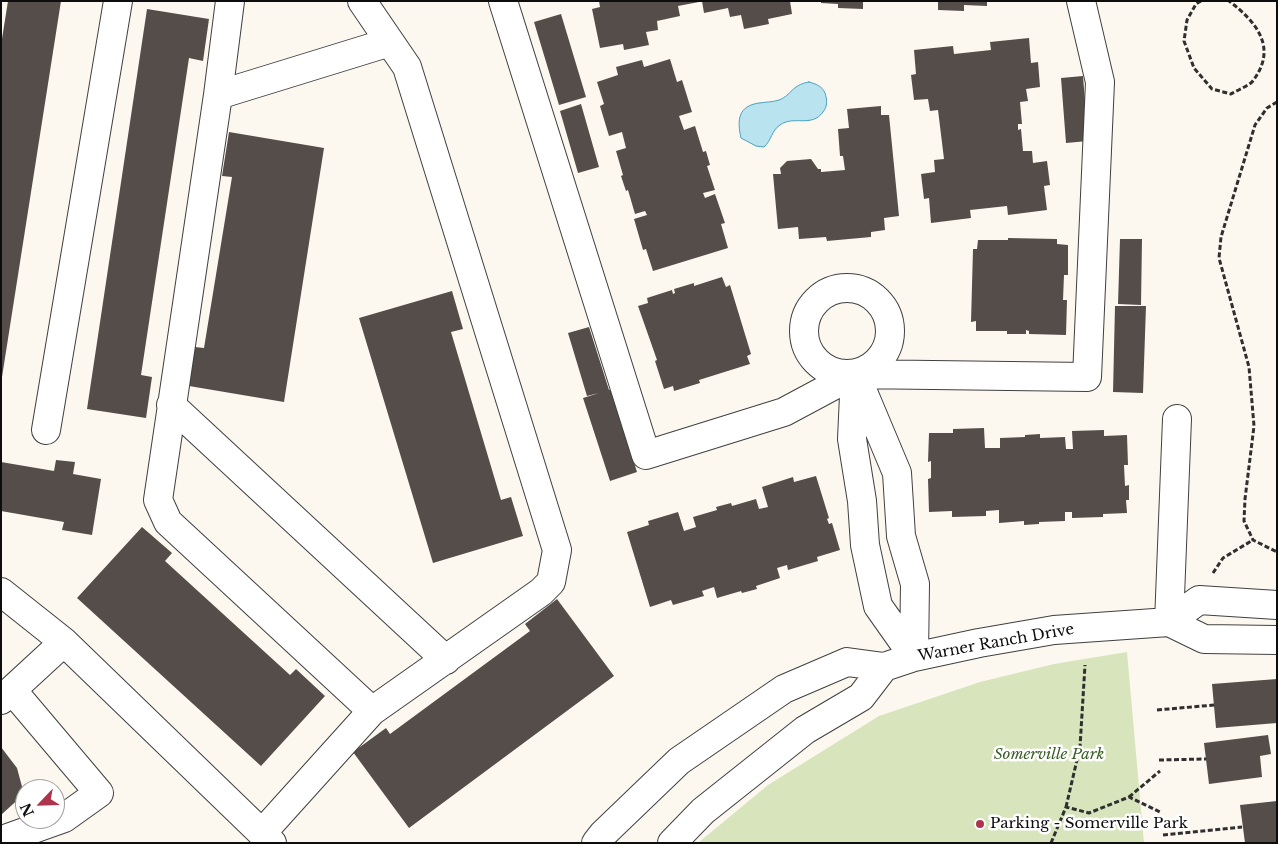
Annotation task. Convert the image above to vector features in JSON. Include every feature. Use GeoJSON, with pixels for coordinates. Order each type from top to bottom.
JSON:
{"type":"FeatureCollection","features":[{"type":"Feature","properties":{"kind":"street"},"geometry":{"type":"LineString","coordinates":[[46,430],[118,1]]}},
{"type":"Feature","properties":{"kind":"street"},"geometry":{"type":"LineString","coordinates":[[230,1],[218,95],[158,500],[168,522],[372,711]]}},
{"type":"Feature","properties":{"kind":"street"},"geometry":{"type":"LineString","coordinates":[[1,592],[64,642],[267,838],[372,711],[534,597],[550,582],[557,550],[407,67],[362,1]]}},
{"type":"Feature","properties":{"kind":"street"},"geometry":{"type":"LineString","coordinates":[[504,1],[646,455],[784,412],[855,374],[1087,377],[1100,82],[1081,1]]}},
{"type":"Feature","properties":{"kind":"street"},"geometry":{"type":"LineString","coordinates":[[218,95],[390,42]]}},
{"type":"Feature","properties":{"kind":"street"},"geometry":{"type":"LineString","coordinates":[[855,374],[898,473],[901,536],[915,584],[914,657]]}},
{"type":"Feature","properties":{"kind":"street"},"geometry":{"type":"LineString","coordinates":[[855,374],[852,439],[862,500],[867,554],[878,606],[914,657]]}},
{"type":"Feature","properties":{"kind":"street"},"geometry":{"type":"LineString","coordinates":[[171,405],[446,660]]}},
{"type":"Feature","properties":{"kind":"street"},"geometry":{"type":"LineString","coordinates":[[1169,622],[1177,418]]}},
{"type":"Feature","properties":{"kind":"street"},"geometry":{"type":"LineString","coordinates":[[1169,622],[1199,600],[1277,606]]}},
{"type":"Feature","properties":{"kind":"street","name":"Warner Ranch Drive"},"geometry":{"type":"LineString","coordinates":[[596,843],[679,761],[784,689],[847,662],[884,667],[914,657],[1054,630],[1169,622],[1204,639],[1277,640]]}},
{"type":"Feature","properties":{"kind":"street"},"geometry":{"type":"LineString","coordinates":[[8,838],[64,818],[99,793],[7,695],[64,642]]}},
{"type":"Feature","properties":{"kind":"street"},"geometry":{"type":"LineString","coordinates":[[672,843],[703,811],[805,730],[861,697],[884,667]]}},
{"type":"Feature","properties":{"kind":"path"},"geometry":{"type":"LineString","coordinates":[[1201,1],[1196,4],[1187,20],[1184,41],[1194,68],[1212,89],[1231,94],[1252,82],[1266,65],[1268,56]]}},
{"type":"Feature","properties":{"kind":"path"},"geometry":{"type":"LineString","coordinates":[[1229,1],[1252,18],[1268,40]]}},
{"type":"Feature","properties":{"kind":"path"},"geometry":{"type":"LineString","coordinates":[[1277,102],[1267,108],[1255,125],[1221,237],[1219,258],[1248,367],[1254,426],[1244,521],[1254,540],[1277,552]]}},
{"type":"Feature","properties":{"kind":"path"},"geometry":{"type":"LineString","coordinates":[[1212,575],[1223,558],[1254,540]]}},
{"type":"Feature","properties":{"kind":"path"},"geometry":{"type":"LineString","coordinates":[[1051,843],[1066,807],[1080,747],[1085,665]]}},
{"type":"Feature","properties":{"kind":"path"},"geometry":{"type":"LineString","coordinates":[[1157,710],[1214,705]]}},
{"type":"Feature","properties":{"kind":"path"},"geometry":{"type":"LineString","coordinates":[[1159,760],[1206,759]]}},
{"type":"Feature","properties":{"kind":"path"},"geometry":{"type":"LineString","coordinates":[[1066,807],[1089,813],[1129,797],[1160,771]]}},
{"type":"Feature","properties":{"kind":"path"},"geometry":{"type":"LineString","coordinates":[[1129,797],[1162,813]]}},
{"type":"Feature","properties":{"kind":"path"},"geometry":{"type":"LineString","coordinates":[[1163,835],[1242,827]]}},
{"type":"Feature","properties":{"kind":"green space","name":"Somerville Park"},"geometry":{"type":"Polygon","coordinates":[[[1127,652],[1144,843],[698,843],[768,785],[879,716],[980,682],[1054,664],[1127,652]]]}},
{"type":"Feature","properties":{"kind":"water"},"geometry":{"type":"Polygon","coordinates":[[[809,82],[820,87],[826,95],[826,107],[819,117],[808,121],[785,122],[775,130],[764,147],[756,146],[741,138],[739,120],[747,107],[779,100],[787,96],[799,85],[809,82]]]}},
{"type":"Feature","properties":{"kind":"building"},"geometry":{"type":"Polygon","coordinates":[[[8,1],[61,1],[2,377],[1,45],[8,1]]]}},
{"type":"Feature","properties":{"kind":"building"},"geometry":{"type":"Polygon","coordinates":[[[599,1],[699,2],[678,6],[680,16],[657,21],[658,30],[646,32],[649,45],[624,50],[623,44],[600,48],[592,9],[600,7],[599,1]]]}},
{"type":"Feature","properties":{"kind":"building"},"geometry":{"type":"Polygon","coordinates":[[[702,1],[790,1],[792,14],[768,19],[769,24],[744,29],[741,15],[730,17],[728,8],[704,13],[702,1]]]}},
{"type":"Feature","properties":{"kind":"building"},"geometry":{"type":"Polygon","coordinates":[[[821,1],[863,1],[863,9],[838,8],[838,4],[821,3],[821,1]]]}},
{"type":"Feature","properties":{"kind":"building"},"geometry":{"type":"Polygon","coordinates":[[[938,1],[987,1],[987,6],[964,5],[964,11],[938,10],[938,1]]]}},
{"type":"Feature","properties":{"kind":"building"},"geometry":{"type":"Polygon","coordinates":[[[147,9],[209,19],[203,61],[189,58],[141,375],[152,377],[146,418],[87,409],[147,9]]]}},
{"type":"Feature","properties":{"kind":"building"},"geometry":{"type":"Polygon","coordinates":[[[561,14],[586,97],[559,105],[534,22],[561,14]]]}},
{"type":"Feature","properties":{"kind":"building"},"geometry":{"type":"Polygon","coordinates":[[[1029,38],[1031,63],[1038,62],[1040,87],[1026,89],[1028,101],[1020,102],[1022,124],[1018,124],[1018,130],[1021,129],[1023,151],[1032,151],[1033,163],[1047,161],[1050,185],[1044,186],[1047,210],[1008,215],[1007,206],[970,210],[971,218],[931,223],[929,198],[924,199],[921,174],[935,172],[934,160],[944,159],[938,110],[930,111],[928,99],[914,100],[911,75],[916,74],[914,50],[953,46],[954,54],[991,50],[990,42],[1029,38]]]}},
{"type":"Feature","properties":{"kind":"building"},"geometry":{"type":"Polygon","coordinates":[[[670,59],[677,82],[682,80],[692,112],[679,116],[684,130],[695,126],[703,152],[706,151],[710,165],[707,166],[715,190],[703,193],[705,198],[715,194],[725,223],[721,224],[728,248],[653,271],[646,249],[643,250],[634,219],[647,215],[645,211],[635,214],[628,190],[626,191],[616,151],[626,148],[622,132],[609,136],[600,106],[604,104],[597,82],[618,75],[616,67],[642,60],[644,67],[670,59]]]}},
{"type":"Feature","properties":{"kind":"building"},"geometry":{"type":"Polygon","coordinates":[[[1083,76],[1088,141],[1066,143],[1061,78],[1083,76]]]}},
{"type":"Feature","properties":{"kind":"building"},"geometry":{"type":"Polygon","coordinates":[[[581,104],[599,167],[578,173],[560,111],[581,104]]]}},
{"type":"Feature","properties":{"kind":"building"},"geometry":{"type":"Polygon","coordinates":[[[881,106],[881,115],[889,115],[899,216],[884,218],[885,230],[871,232],[871,237],[827,241],[826,237],[799,239],[798,227],[778,229],[773,174],[781,174],[780,168],[787,161],[811,159],[818,169],[821,169],[821,172],[845,170],[843,156],[840,156],[838,129],[849,128],[847,109],[881,106]]]}},
{"type":"Feature","properties":{"kind":"building"},"geometry":{"type":"Polygon","coordinates":[[[229,132],[324,148],[284,402],[189,386],[195,347],[204,348],[232,177],[222,176],[229,132]]]}},
{"type":"Feature","properties":{"kind":"building"},"geometry":{"type":"Polygon","coordinates":[[[1008,238],[1057,239],[1057,244],[1068,245],[1068,275],[1064,275],[1063,300],[1067,300],[1066,335],[1029,334],[1029,331],[1026,330],[1026,334],[1007,334],[1007,331],[976,331],[976,321],[971,322],[973,249],[977,249],[978,240],[1008,240],[1008,238]]]}},
{"type":"Feature","properties":{"kind":"building"},"geometry":{"type":"Polygon","coordinates":[[[1120,239],[1142,239],[1141,305],[1118,304],[1120,239]]]}},
{"type":"Feature","properties":{"kind":"building"},"geometry":{"type":"Polygon","coordinates":[[[722,277],[726,287],[730,285],[751,354],[747,356],[750,364],[699,380],[700,383],[674,391],[673,386],[664,389],[655,361],[657,360],[638,306],[648,303],[647,298],[672,290],[673,294],[675,293],[674,289],[694,283],[694,286],[722,277]]]}},
{"type":"Feature","properties":{"kind":"building"},"geometry":{"type":"Polygon","coordinates":[[[452,291],[463,329],[451,332],[501,500],[511,497],[523,536],[433,563],[359,318],[452,291]]]}},
{"type":"Feature","properties":{"kind":"building"},"geometry":{"type":"Polygon","coordinates":[[[1115,306],[1146,306],[1143,393],[1113,392],[1115,306]]]}},
{"type":"Feature","properties":{"kind":"building"},"geometry":{"type":"Polygon","coordinates":[[[589,327],[637,472],[610,481],[583,398],[599,393],[587,396],[568,333],[589,327]]]}},
{"type":"Feature","properties":{"kind":"building"},"geometry":{"type":"Polygon","coordinates":[[[984,428],[985,448],[1000,448],[1000,438],[1025,437],[1025,435],[1040,434],[1040,438],[1065,437],[1066,449],[1073,449],[1072,431],[1104,430],[1104,436],[1127,435],[1128,465],[1124,465],[1125,486],[1129,485],[1129,500],[1126,500],[1127,513],[1103,514],[1103,517],[1072,518],[1072,512],[1065,512],[1065,521],[1039,522],[1039,524],[1024,525],[1024,521],[999,523],[999,510],[986,511],[986,516],[952,517],[952,511],[929,512],[928,479],[931,478],[931,461],[928,462],[929,433],[953,433],[953,429],[984,428]]]}},
{"type":"Feature","properties":{"kind":"building"},"geometry":{"type":"Polygon","coordinates":[[[56,460],[75,462],[73,474],[101,479],[92,535],[62,530],[64,522],[1,511],[1,462],[54,471],[56,460]]]}},
{"type":"Feature","properties":{"kind":"building"},"geometry":{"type":"Polygon","coordinates":[[[816,476],[829,518],[827,519],[829,524],[832,523],[840,550],[817,557],[818,561],[788,570],[787,565],[777,568],[780,578],[756,586],[757,589],[742,593],[741,591],[717,598],[714,587],[702,591],[704,596],[673,605],[671,600],[650,607],[627,532],[649,525],[648,521],[678,512],[684,531],[696,527],[693,517],[717,510],[716,507],[731,503],[732,506],[756,499],[759,509],[768,507],[762,487],[793,477],[794,482],[816,476]]]}},
{"type":"Feature","properties":{"kind":"building"},"geometry":{"type":"Polygon","coordinates":[[[142,527],[172,553],[165,561],[290,675],[296,669],[325,696],[261,766],[77,598],[142,527]]]}},
{"type":"Feature","properties":{"kind":"building"},"geometry":{"type":"Polygon","coordinates":[[[557,599],[614,676],[409,828],[353,752],[386,728],[390,734],[530,631],[525,624],[557,599]]]}},
{"type":"Feature","properties":{"kind":"building"},"geometry":{"type":"Polygon","coordinates":[[[1277,679],[1277,723],[1216,728],[1212,684],[1277,679]]]}},
{"type":"Feature","properties":{"kind":"building"},"geometry":{"type":"Polygon","coordinates":[[[1268,735],[1271,754],[1260,756],[1262,777],[1209,784],[1204,743],[1268,735]]]}},
{"type":"Feature","properties":{"kind":"building"},"geometry":{"type":"Polygon","coordinates":[[[1,747],[17,768],[20,779],[15,779],[15,802],[1,815],[1,747]]]}},
{"type":"Feature","properties":{"kind":"building"},"geometry":{"type":"Polygon","coordinates":[[[1277,801],[1277,842],[1245,843],[1240,805],[1277,801]]]}},
{"type":"Feature","properties":{"kind":"place","name":"Parking - Somerville Park"},"geometry":{"type":"Point","coordinates":[980,824]}}]}
